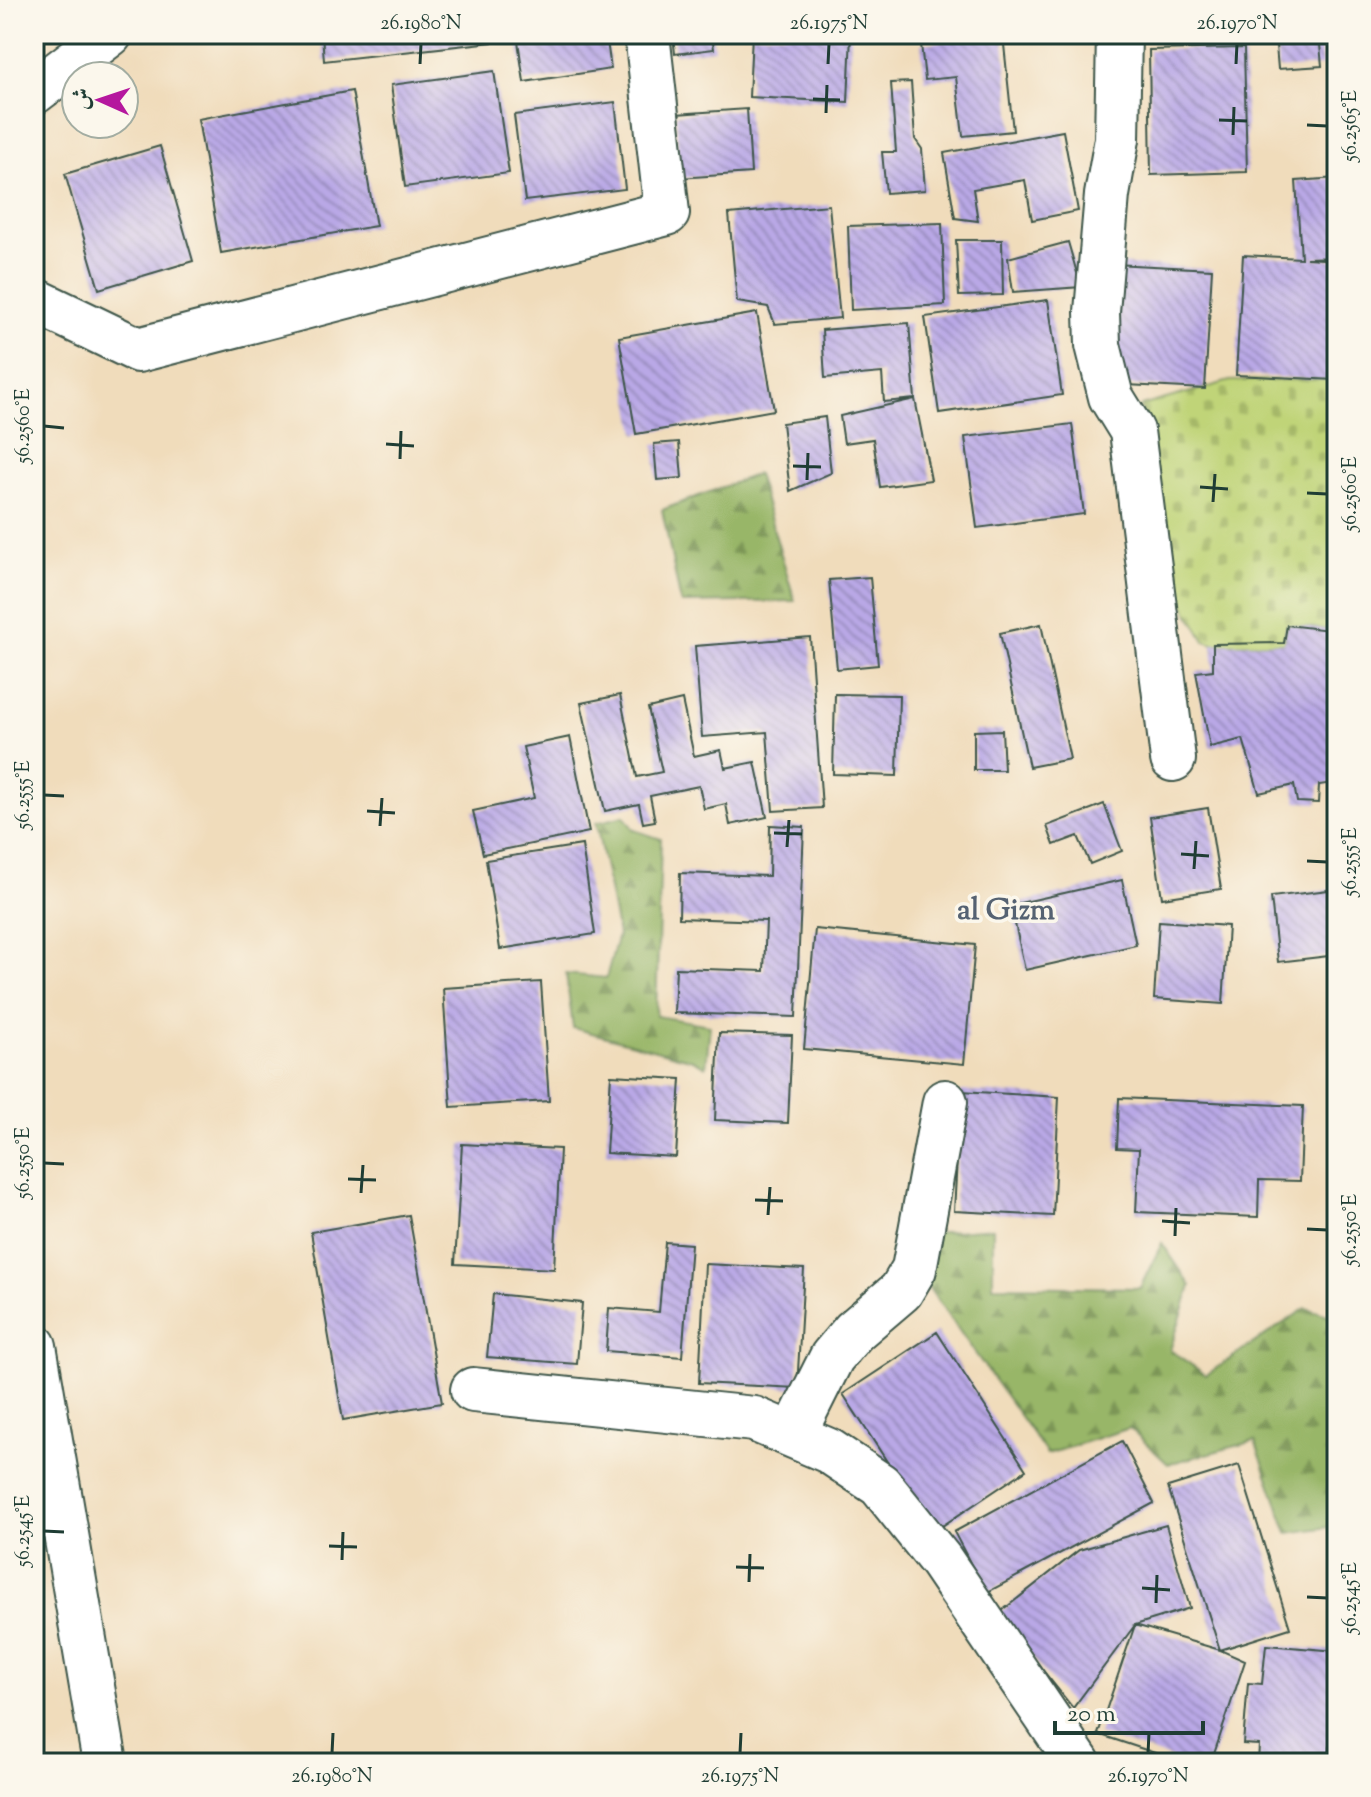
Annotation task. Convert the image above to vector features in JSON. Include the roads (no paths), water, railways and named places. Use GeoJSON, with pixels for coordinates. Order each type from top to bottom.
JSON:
{"type":"FeatureCollection","features":[{"type":"Feature","properties":{"kind":"street"},"geometry":{"type":"LineString","coordinates":[[34,92],[110,34]]}},
{"type":"Feature","properties":{"kind":"street"},"geometry":{"type":"LineString","coordinates":[[34,300],[138,350],[667,213],[647,34]]}},
{"type":"Feature","properties":{"kind":"street"},"geometry":{"type":"LineString","coordinates":[[1119,34],[1117,139],[1106,210],[1097,312],[1098,345],[1111,397],[1132,431],[1173,759]]}},
{"type":"Feature","properties":{"kind":"street"},"geometry":{"type":"LineString","coordinates":[[793,1435],[832,1357],[854,1331],[901,1291],[914,1269],[945,1102]]}},
{"type":"Feature","properties":{"kind":"street"},"geometry":{"type":"LineString","coordinates":[[34,1346],[105,1763]]}},
{"type":"Feature","properties":{"kind":"street"},"geometry":{"type":"LineString","coordinates":[[473,1390],[754,1419],[829,1451],[880,1485],[941,1561],[1078,1763]]}},
{"type":"Feature","properties":{"kind":"district","name":"al Gizm"},"geometry":{"type":"Point","coordinates":[1006,911]}}]}
